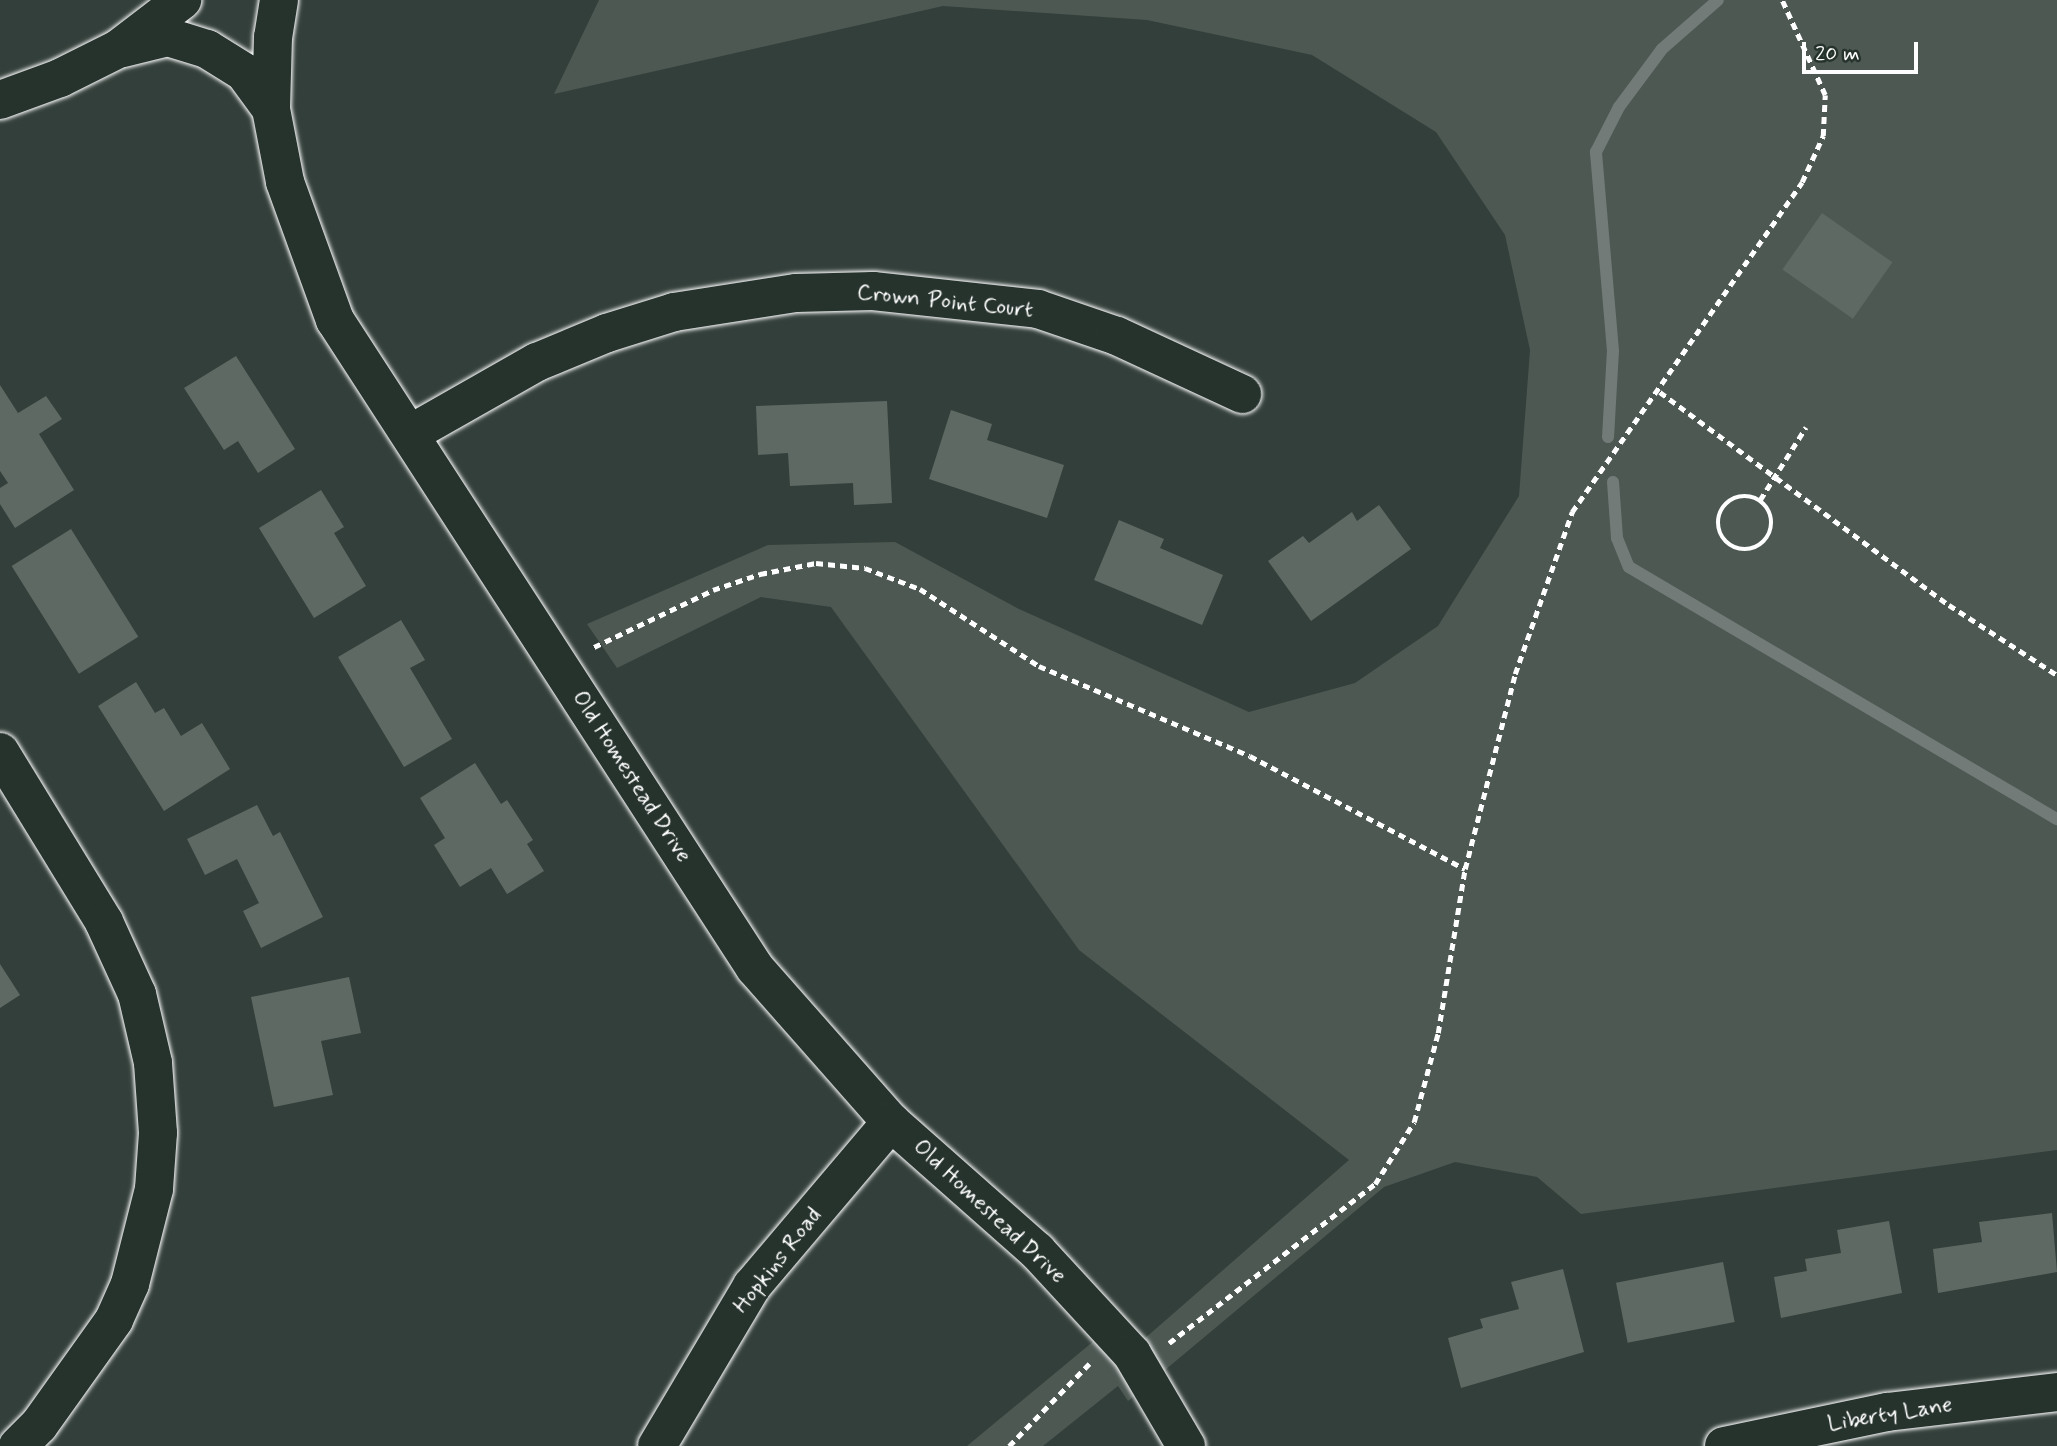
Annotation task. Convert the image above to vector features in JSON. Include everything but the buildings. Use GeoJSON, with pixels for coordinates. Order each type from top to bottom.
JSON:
{"type":"FeatureCollection","features":[{"type":"Feature","properties":{"kind":"street"},"geometry":{"type":"LineString","coordinates":[[0,100],[60,78],[118,49],[182,0]]}},
{"type":"Feature","properties":{"kind":"street","name":"Old Homestead Drive"},"geometry":{"type":"LineString","coordinates":[[279,0],[273,37],[271,109],[285,182],[335,320],[754,968],[891,1122],[1037,1251],[1132,1354],[1186,1446]]}},
{"type":"Feature","properties":{"kind":"street"},"geometry":{"type":"LineString","coordinates":[[118,49],[168,37],[207,49],[244,72],[271,109]]}},
{"type":"Feature","properties":{"kind":"street","name":"Crown Point Court"},"geometry":{"type":"LineString","coordinates":[[410,433],[537,362],[607,333],[674,312],[796,293],[873,291],[1038,309],[1116,336],[1242,394]]}},
{"type":"Feature","properties":{"kind":"street"},"geometry":{"type":"LineString","coordinates":[[0,752],[104,922],[137,994],[153,1063],[158,1133],[154,1189],[125,1296],[91,1352],[39,1425],[18,1446]]}},
{"type":"Feature","properties":{"kind":"street","name":"Hopkins Road"},"geometry":{"type":"LineString","coordinates":[[657,1446],[752,1286],[891,1122]]}},
{"type":"Feature","properties":{"kind":"street","name":"Liberty Lane"},"geometry":{"type":"LineString","coordinates":[[1724,1446],[1887,1412],[2057,1392]]}},
{"type":"Feature","properties":{"kind":"path"},"geometry":{"type":"LineString","coordinates":[[1009,1446],[1097,1356],[1161,1349],[1375,1184],[1414,1122],[1438,1032],[1465,869],[1515,674],[1572,512],[1605,461],[1660,392],[1802,182],[1823,136],[1825,95],[1782,0]]}},
{"type":"Feature","properties":{"kind":"path"},"geometry":{"type":"LineString","coordinates":[[1660,392],[1949,605],[2057,675]]}},
{"type":"Feature","properties":{"kind":"path"},"geometry":{"type":"LineString","coordinates":[[1760,500],[1806,427]]}},
{"type":"Feature","properties":{"kind":"path"},"geometry":{"type":"LineString","coordinates":[[1742,496],[1760,500],[1772,522],[1768,538],[1746,550],[1730,545],[1718,521],[1725,504],[1742,496]]}},
{"type":"Feature","properties":{"kind":"path"},"geometry":{"type":"LineString","coordinates":[[559,665],[701,595],[760,574],[816,563],[865,568],[920,589],[1039,666],[1250,756],[1465,869]]}},
{"type":"Feature","properties":{"kind":"shaded area"},"geometry":{"type":"Polygon","coordinates":[[[599,0],[2057,0],[2057,1150],[1581,1214],[1537,1177],[1455,1162],[1384,1187],[1128,1401],[1118,1386],[1043,1446],[967,1446],[1124,1316],[1143,1340],[1349,1160],[1079,950],[831,607],[761,597],[617,668],[587,624],[768,545],[895,542],[1019,609],[1249,712],[1355,683],[1438,626],[1519,496],[1530,350],[1505,235],[1436,132],[1312,55],[1147,20],[943,6],[554,94],[599,0]]]}},
{"type":"Feature","properties":{"kind":"waterway"},"geometry":{"type":"LineString","coordinates":[[1608,437],[1613,351],[1596,152],[1619,107],[1662,49],[1718,0]]}},
{"type":"Feature","properties":{"kind":"waterway"},"geometry":{"type":"LineString","coordinates":[[1613,482],[1617,538],[1629,567],[2057,819]]}}]}
